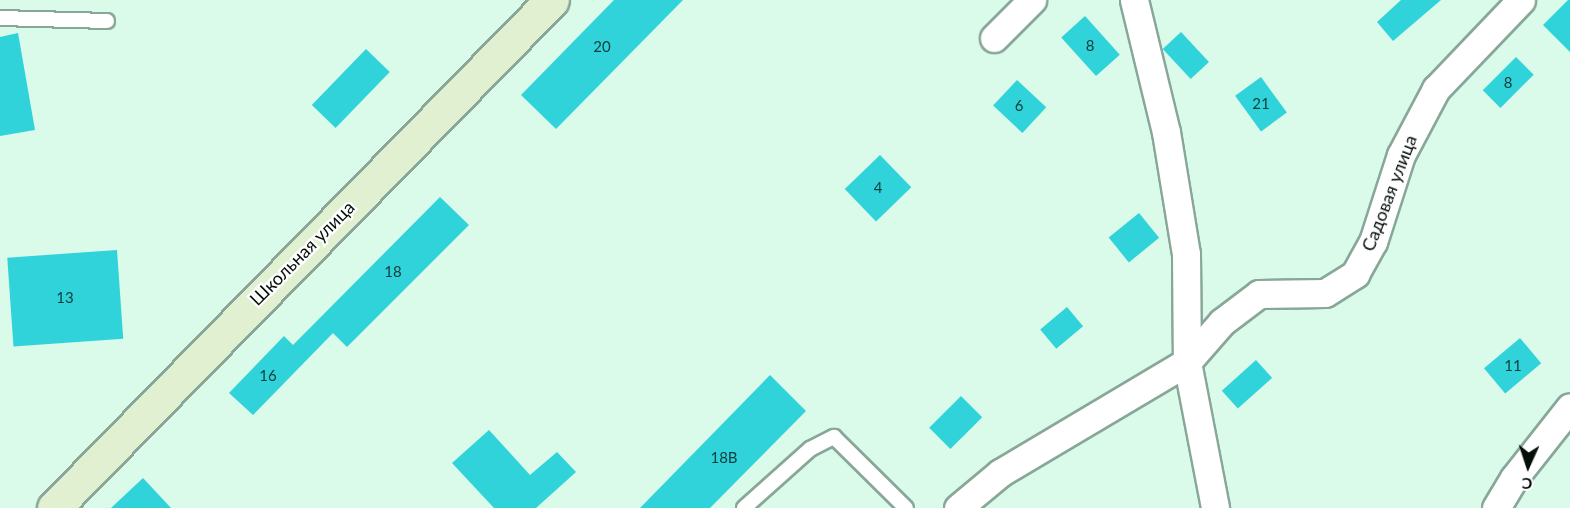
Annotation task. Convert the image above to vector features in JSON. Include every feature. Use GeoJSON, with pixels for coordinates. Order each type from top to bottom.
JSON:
{"type":"FeatureCollection","features":[{"type":"Feature","properties":{"kind":"main road","name":"Школьная улица"},"geometry":{"type":"LineString","coordinates":[[54,508],[552,0]]}},
{"type":"Feature","properties":{"kind":"street"},"geometry":{"type":"LineString","coordinates":[[994,38],[1032,0]]}},
{"type":"Feature","properties":{"kind":"street"},"geometry":{"type":"LineString","coordinates":[[1134,0],[1166,132],[1186,254],[1187,362],[1215,508]]}},
{"type":"Feature","properties":{"kind":"street","name":"Садовая улица"},"geometry":{"type":"LineString","coordinates":[[958,508],[1000,473],[1187,362],[1222,322],[1259,294],[1325,294],[1355,274],[1373,242],[1401,155],[1436,89],[1521,0]]}},
{"type":"Feature","properties":{"kind":"street"},"geometry":{"type":"LineString","coordinates":[[1497,508],[1514,478],[1570,408]]}},
{"type":"Feature","properties":{"kind":"lane"},"geometry":{"type":"LineString","coordinates":[[0,18],[107,21]]}},
{"type":"Feature","properties":{"kind":"lane"},"geometry":{"type":"LineString","coordinates":[[744,508],[810,449],[834,437],[906,508]]}},
{"type":"Feature","properties":{"kind":"building"},"geometry":{"type":"Polygon","coordinates":[[[614,0],[683,0],[556,129],[521,95],[614,0]]]}},
{"type":"Feature","properties":{"kind":"building"},"geometry":{"type":"Polygon","coordinates":[[[1401,0],[1441,0],[1393,41],[1377,22],[1401,0]]]}},
{"type":"Feature","properties":{"kind":"building"},"geometry":{"type":"Polygon","coordinates":[[[1570,0],[1570,52],[1543,25],[1570,0]]]}},
{"type":"Feature","properties":{"kind":"building"},"geometry":{"type":"Polygon","coordinates":[[[1085,16],[1120,55],[1096,76],[1061,37],[1085,16]]]}},
{"type":"Feature","properties":{"kind":"building"},"geometry":{"type":"Polygon","coordinates":[[[1181,32],[1209,62],[1191,79],[1163,49],[1181,32]]]}},
{"type":"Feature","properties":{"kind":"building"},"geometry":{"type":"Polygon","coordinates":[[[18,33],[35,130],[0,136],[0,37],[18,33]]]}},
{"type":"Feature","properties":{"kind":"building"},"geometry":{"type":"Polygon","coordinates":[[[366,49],[390,72],[336,128],[312,105],[366,49]]]}},
{"type":"Feature","properties":{"kind":"building"},"geometry":{"type":"Polygon","coordinates":[[[1516,57],[1534,75],[1500,108],[1483,90],[1516,57]]]}},
{"type":"Feature","properties":{"kind":"building"},"geometry":{"type":"Polygon","coordinates":[[[1261,77],[1287,113],[1261,131],[1235,96],[1261,77]]]}},
{"type":"Feature","properties":{"kind":"building"},"geometry":{"type":"Polygon","coordinates":[[[1017,80],[1046,107],[1022,133],[993,106],[1017,80]]]}},
{"type":"Feature","properties":{"kind":"building"},"geometry":{"type":"Polygon","coordinates":[[[880,155],[911,187],[876,221],[845,189],[880,155]]]}},
{"type":"Feature","properties":{"kind":"building"},"geometry":{"type":"Polygon","coordinates":[[[440,197],[469,225],[347,347],[333,333],[253,415],[229,393],[284,336],[293,345],[440,197]]]}},
{"type":"Feature","properties":{"kind":"building"},"geometry":{"type":"Polygon","coordinates":[[[1139,213],[1159,238],[1129,262],[1109,238],[1139,213]]]}},
{"type":"Feature","properties":{"kind":"building"},"geometry":{"type":"Polygon","coordinates":[[[117,250],[123,339],[13,346],[7,258],[117,250]]]}},
{"type":"Feature","properties":{"kind":"building"},"geometry":{"type":"Polygon","coordinates":[[[1067,307],[1083,326],[1056,349],[1040,329],[1067,307]]]}},
{"type":"Feature","properties":{"kind":"building"},"geometry":{"type":"Polygon","coordinates":[[[1520,338],[1541,363],[1505,393],[1484,368],[1520,338]]]}},
{"type":"Feature","properties":{"kind":"building"},"geometry":{"type":"Polygon","coordinates":[[[1256,360],[1272,378],[1238,409],[1222,391],[1256,360]]]}},
{"type":"Feature","properties":{"kind":"building"},"geometry":{"type":"Polygon","coordinates":[[[770,375],[806,411],[710,508],[640,508],[770,375]]]}},
{"type":"Feature","properties":{"kind":"building"},"geometry":{"type":"Polygon","coordinates":[[[961,396],[982,417],[950,449],[929,428],[961,396]]]}},
{"type":"Feature","properties":{"kind":"building"},"geometry":{"type":"Polygon","coordinates":[[[489,430],[530,475],[557,452],[576,472],[536,508],[494,508],[452,463],[489,430]]]}},
{"type":"Feature","properties":{"kind":"building"},"geometry":{"type":"Polygon","coordinates":[[[143,478],[171,508],[111,508],[143,478]]]}}]}
